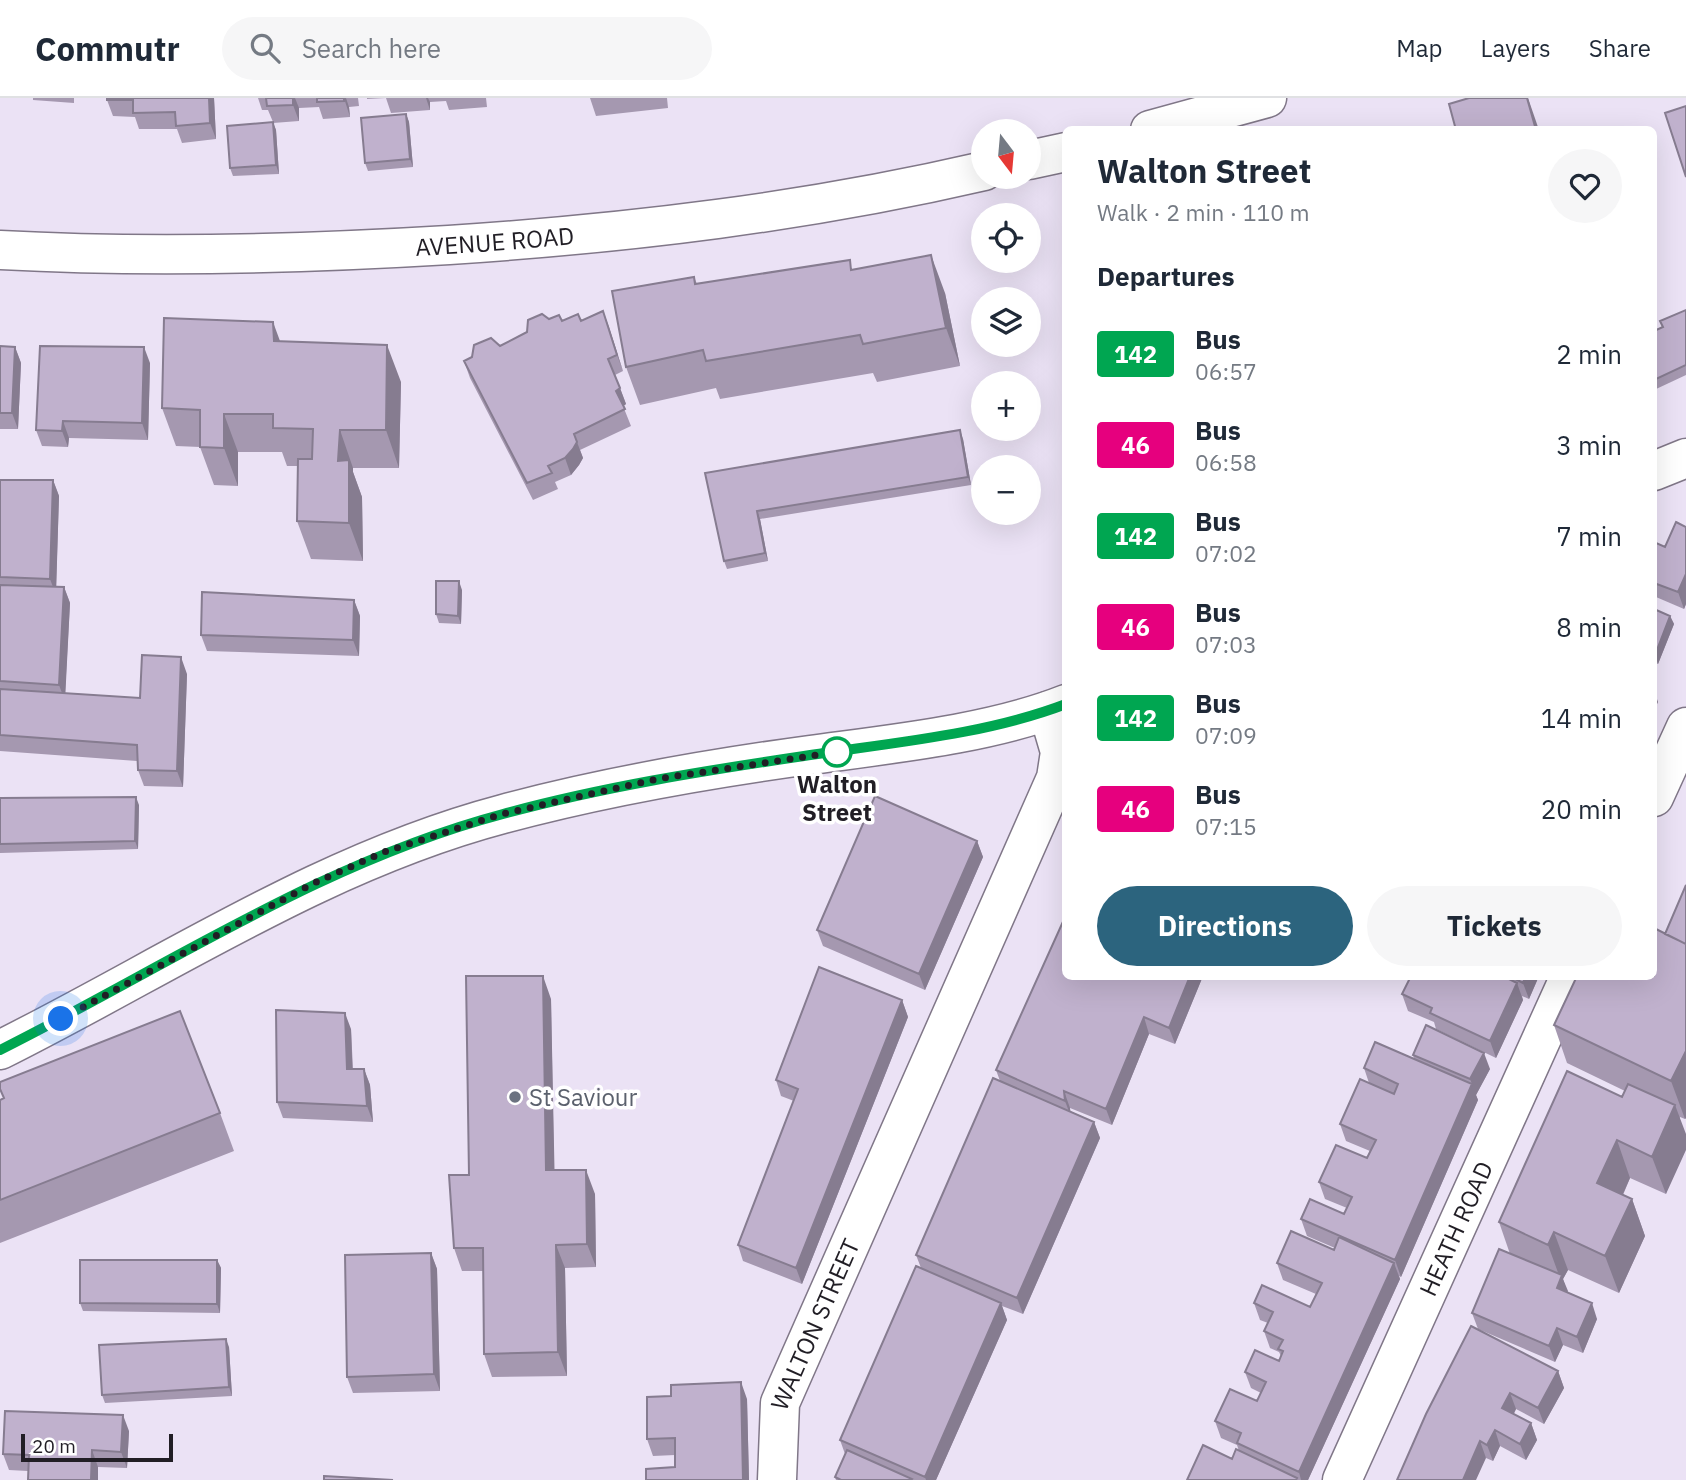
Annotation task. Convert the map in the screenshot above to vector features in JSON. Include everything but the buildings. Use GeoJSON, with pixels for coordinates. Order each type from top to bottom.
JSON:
{"type":"FeatureCollection","features":[{"type":"Feature","properties":{"kind":"street"},"geometry":{"type":"LineString","coordinates":[[1164,126],[1266,98]]}},
{"type":"Feature","properties":{"kind":"street"},"geometry":{"type":"LineString","coordinates":[[1041,157],[1062,153]]}},
{"type":"Feature","properties":{"kind":"street","name":"AVENUE ROAD"},"geometry":{"type":"LineString","coordinates":[[0,250],[74,254],[326,252],[527,240],[699,223],[971,173]]}},
{"type":"Feature","properties":{"kind":"street"},"geometry":{"type":"LineString","coordinates":[[1657,470],[1686,458]]}},
{"type":"Feature","properties":{"kind":"street"},"geometry":{"type":"LineString","coordinates":[[0,1050],[312,884],[384,852],[502,814],[657,779],[916,741],[1057,707]]}},
{"type":"Feature","properties":{"kind":"street","name":"WALTON STREET"},"geometry":{"type":"LineString","coordinates":[[777,1480],[780,1403],[1056,778],[1060,752],[1057,707]]}},
{"type":"Feature","properties":{"kind":"street"},"geometry":{"type":"LineString","coordinates":[[1657,790],[1686,727]]}},
{"type":"Feature","properties":{"kind":"street","name":"HEATH ROAD"},"geometry":{"type":"LineString","coordinates":[[1342,1480],[1568,980]]}},
{"type":"Feature","properties":{"kind":"bus line","name":"142"},"geometry":{"type":"LineString","coordinates":[[0,1050],[312,884],[384,852],[502,814],[657,779],[916,741],[1062,706]]}},
{"type":"Feature","properties":{"kind":"place","name":"Walton Street"},"geometry":{"type":"Point","coordinates":[837,752]}},
{"type":"Feature","properties":{"kind":"place","name":"St Saviour"},"geometry":{"type":"Point","coordinates":[515,1097]}},
{"type":"Feature","properties":{"kind":"route"},"geometry":{"type":"LineString","coordinates":[[61,1019],[312,884],[384,852],[502,814],[657,779],[837,752]]}}]}
